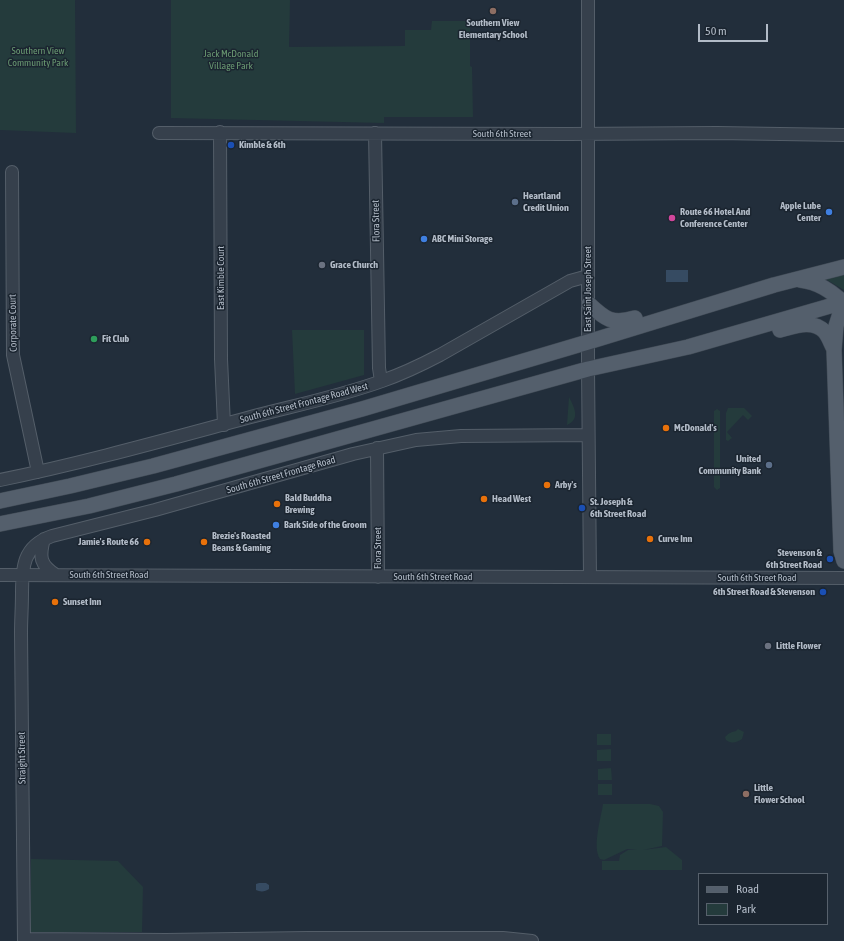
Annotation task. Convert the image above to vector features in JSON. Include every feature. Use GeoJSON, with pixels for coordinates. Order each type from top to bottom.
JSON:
{"type":"FeatureCollection","features":[{"type":"Feature","properties":{"kind":"main road"},"geometry":{"type":"LineString","coordinates":[[0,500],[153,466],[362,409],[687,311],[796,279],[844,267]]}},
{"type":"Feature","properties":{"kind":"main road"},"geometry":{"type":"LineString","coordinates":[[796,279],[809,281],[820,285],[844,302]]}},
{"type":"Feature","properties":{"kind":"main road"},"geometry":{"type":"LineString","coordinates":[[589,304],[609,320],[623,322],[718,294],[740,296]]}},
{"type":"Feature","properties":{"kind":"main road"},"geometry":{"type":"LineString","coordinates":[[844,302],[836,326],[834,350],[841,552],[844,561]]}},
{"type":"Feature","properties":{"kind":"main road"},"geometry":{"type":"LineString","coordinates":[[0,524],[89,506],[176,484],[588,369],[688,347],[844,302]]}},
{"type":"Feature","properties":{"kind":"main road"},"geometry":{"type":"LineString","coordinates":[[652,356],[697,353],[796,326],[811,324],[824,331],[834,350]]}},
{"type":"Feature","properties":{"kind":"street","name":"East Saint Joseph Street"},"geometry":{"type":"LineString","coordinates":[[588,0],[588,435],[590,578]]}},
{"type":"Feature","properties":{"kind":"street","name":"South 6th Street"},"geometry":{"type":"LineString","coordinates":[[160,132],[589,134],[717,133],[844,135]]}},
{"type":"Feature","properties":{"kind":"street","name":"East Kimble Court"},"geometry":{"type":"LineString","coordinates":[[220,132],[221,358],[224,425]]}},
{"type":"Feature","properties":{"kind":"street","name":"Flora Street"},"geometry":{"type":"LineString","coordinates":[[375,133],[379,361],[381,381]]}},
{"type":"Feature","properties":{"kind":"street","name":"Corporate Court"},"geometry":{"type":"LineString","coordinates":[[12,172],[13,355],[38,472]]}},
{"type":"Feature","properties":{"kind":"street","name":"South 6th Street Frontage Road West"},"geometry":{"type":"LineString","coordinates":[[0,480],[178,438],[381,381],[440,355],[570,281],[588,276]]}},
{"type":"Feature","properties":{"kind":"street","name":"South 6th Street Frontage Road"},"geometry":{"type":"LineString","coordinates":[[22,575],[27,555],[36,543],[52,536],[161,508],[377,448],[416,440],[436,438],[588,435]]}},
{"type":"Feature","properties":{"kind":"street","name":"Flora Street"},"geometry":{"type":"LineString","coordinates":[[377,448],[378,577]]}},
{"type":"Feature","properties":{"kind":"street"},"geometry":{"type":"LineString","coordinates":[[44,539],[41,558],[42,563],[46,569],[56,575]]}},
{"type":"Feature","properties":{"kind":"street"},"geometry":{"type":"LineString","coordinates":[[0,575],[22,575]]}},
{"type":"Feature","properties":{"kind":"street","name":"South 6th Street Road"},"geometry":{"type":"LineString","coordinates":[[22,575],[844,578]]}},
{"type":"Feature","properties":{"kind":"street","name":"Straight Street"},"geometry":{"type":"LineString","coordinates":[[22,575],[21,633],[24,940]]}},
{"type":"Feature","properties":{"kind":"street"},"geometry":{"type":"LineString","coordinates":[[24,940],[307,938],[532,941]]}},
{"type":"Feature","properties":{"kind":"green space","name":"Southern View Community Park"},"geometry":{"type":"Polygon","coordinates":[[[0,0],[75,0],[76,133],[0,130],[0,0]]]}},
{"type":"Feature","properties":{"kind":"green space","name":"Jack McDonald Village Park"},"geometry":{"type":"Polygon","coordinates":[[[171,0],[290,0],[289,47],[405,46],[405,30],[431,30],[432,21],[470,21],[470,66],[472,67],[473,117],[384,117],[384,123],[171,118],[171,0]]]}},
{"type":"Feature","properties":{"kind":"green space"},"geometry":{"type":"Polygon","coordinates":[[[844,273],[844,290],[824,278],[844,273]]]}},
{"type":"Feature","properties":{"kind":"green space"},"geometry":{"type":"Polygon","coordinates":[[[292,330],[364,330],[364,375],[295,394],[292,330]]]}},
{"type":"Feature","properties":{"kind":"green space"},"geometry":{"type":"Polygon","coordinates":[[[569,397],[575,412],[575,416],[574,420],[567,425],[569,397]]]}},
{"type":"Feature","properties":{"kind":"green space"},"geometry":{"type":"Polygon","coordinates":[[[728,408],[744,408],[752,416],[748,420],[743,415],[727,432],[732,438],[728,441],[726,440],[726,413],[728,408]]]}},
{"type":"Feature","properties":{"kind":"green space"},"geometry":{"type":"Polygon","coordinates":[[[717,409],[720,411],[720,488],[717,490],[714,487],[714,411],[717,409]]]}},
{"type":"Feature","properties":{"kind":"green space"},"geometry":{"type":"Polygon","coordinates":[[[738,729],[744,732],[742,739],[734,742],[726,740],[726,736],[738,729]]]}},
{"type":"Feature","properties":{"kind":"green space"},"geometry":{"type":"Polygon","coordinates":[[[597,734],[611,734],[611,745],[597,745],[597,734]]]}},
{"type":"Feature","properties":{"kind":"green space"},"geometry":{"type":"Polygon","coordinates":[[[611,749],[611,761],[597,761],[597,750],[611,749]]]}},
{"type":"Feature","properties":{"kind":"green space"},"geometry":{"type":"Polygon","coordinates":[[[611,768],[612,780],[598,780],[598,769],[611,768]]]}},
{"type":"Feature","properties":{"kind":"green space"},"geometry":{"type":"Polygon","coordinates":[[[598,784],[612,784],[612,795],[598,795],[598,784]]]}},
{"type":"Feature","properties":{"kind":"green space"},"geometry":{"type":"Polygon","coordinates":[[[603,804],[650,804],[659,806],[663,812],[662,846],[643,850],[666,847],[682,860],[682,870],[602,870],[602,861],[619,861],[620,855],[628,850],[637,850],[627,849],[604,860],[600,859],[597,840],[603,804]]]}},
{"type":"Feature","properties":{"kind":"green space"},"geometry":{"type":"Polygon","coordinates":[[[31,859],[118,861],[143,887],[142,932],[31,932],[31,859]]]}},
{"type":"Feature","properties":{"kind":"water"},"geometry":{"type":"Polygon","coordinates":[[[666,270],[688,270],[688,282],[666,282],[666,270]]]}},
{"type":"Feature","properties":{"kind":"water"},"geometry":{"type":"Polygon","coordinates":[[[266,883],[269,885],[269,889],[266,891],[256,890],[256,884],[266,883]]]}},
{"type":"Feature","properties":{"kind":"place","name":"Southern View Elementary School"},"geometry":{"type":"Point","coordinates":[493,11]}},
{"type":"Feature","properties":{"kind":"place","name":"Kimble & 6th"},"geometry":{"type":"Point","coordinates":[231,145]}},
{"type":"Feature","properties":{"kind":"place","name":"Heartland Credit Union"},"geometry":{"type":"Point","coordinates":[515,202]}},
{"type":"Feature","properties":{"kind":"place","name":"Apple Lube Center"},"geometry":{"type":"Point","coordinates":[829,212]}},
{"type":"Feature","properties":{"kind":"place","name":"Route 66 Hotel And Conference Center"},"geometry":{"type":"Point","coordinates":[672,218]}},
{"type":"Feature","properties":{"kind":"place","name":"ABC Mini Storage"},"geometry":{"type":"Point","coordinates":[424,239]}},
{"type":"Feature","properties":{"kind":"place","name":"Grace Church"},"geometry":{"type":"Point","coordinates":[322,265]}},
{"type":"Feature","properties":{"kind":"place","name":"Fit Club"},"geometry":{"type":"Point","coordinates":[94,339]}},
{"type":"Feature","properties":{"kind":"place","name":"McDonald's"},"geometry":{"type":"Point","coordinates":[666,428]}},
{"type":"Feature","properties":{"kind":"place","name":"United Community Bank"},"geometry":{"type":"Point","coordinates":[769,465]}},
{"type":"Feature","properties":{"kind":"place","name":"Arby's"},"geometry":{"type":"Point","coordinates":[547,485]}},
{"type":"Feature","properties":{"kind":"place","name":"Head West"},"geometry":{"type":"Point","coordinates":[484,499]}},
{"type":"Feature","properties":{"kind":"place","name":"Bald Buddha Brewing"},"geometry":{"type":"Point","coordinates":[277,504]}},
{"type":"Feature","properties":{"kind":"place","name":"St. Joseph & 6th Street Road"},"geometry":{"type":"Point","coordinates":[582,508]}},
{"type":"Feature","properties":{"kind":"place","name":"Bark Side of the Groom"},"geometry":{"type":"Point","coordinates":[276,525]}},
{"type":"Feature","properties":{"kind":"place","name":"Curve Inn"},"geometry":{"type":"Point","coordinates":[650,539]}},
{"type":"Feature","properties":{"kind":"place","name":"Jamie's Route 66"},"geometry":{"type":"Point","coordinates":[147,542]}},
{"type":"Feature","properties":{"kind":"place","name":"Brezie's Roasted Beans & Gaming"},"geometry":{"type":"Point","coordinates":[204,542]}},
{"type":"Feature","properties":{"kind":"place","name":"Stevenson & 6th Street Road"},"geometry":{"type":"Point","coordinates":[830,559]}},
{"type":"Feature","properties":{"kind":"place","name":"6th Street Road & Stevenson"},"geometry":{"type":"Point","coordinates":[823,592]}},
{"type":"Feature","properties":{"kind":"place","name":"Sunset Inn"},"geometry":{"type":"Point","coordinates":[55,602]}},
{"type":"Feature","properties":{"kind":"place","name":"Little Flower"},"geometry":{"type":"Point","coordinates":[768,646]}},
{"type":"Feature","properties":{"kind":"place","name":"Little Flower School"},"geometry":{"type":"Point","coordinates":[746,794]}}]}
